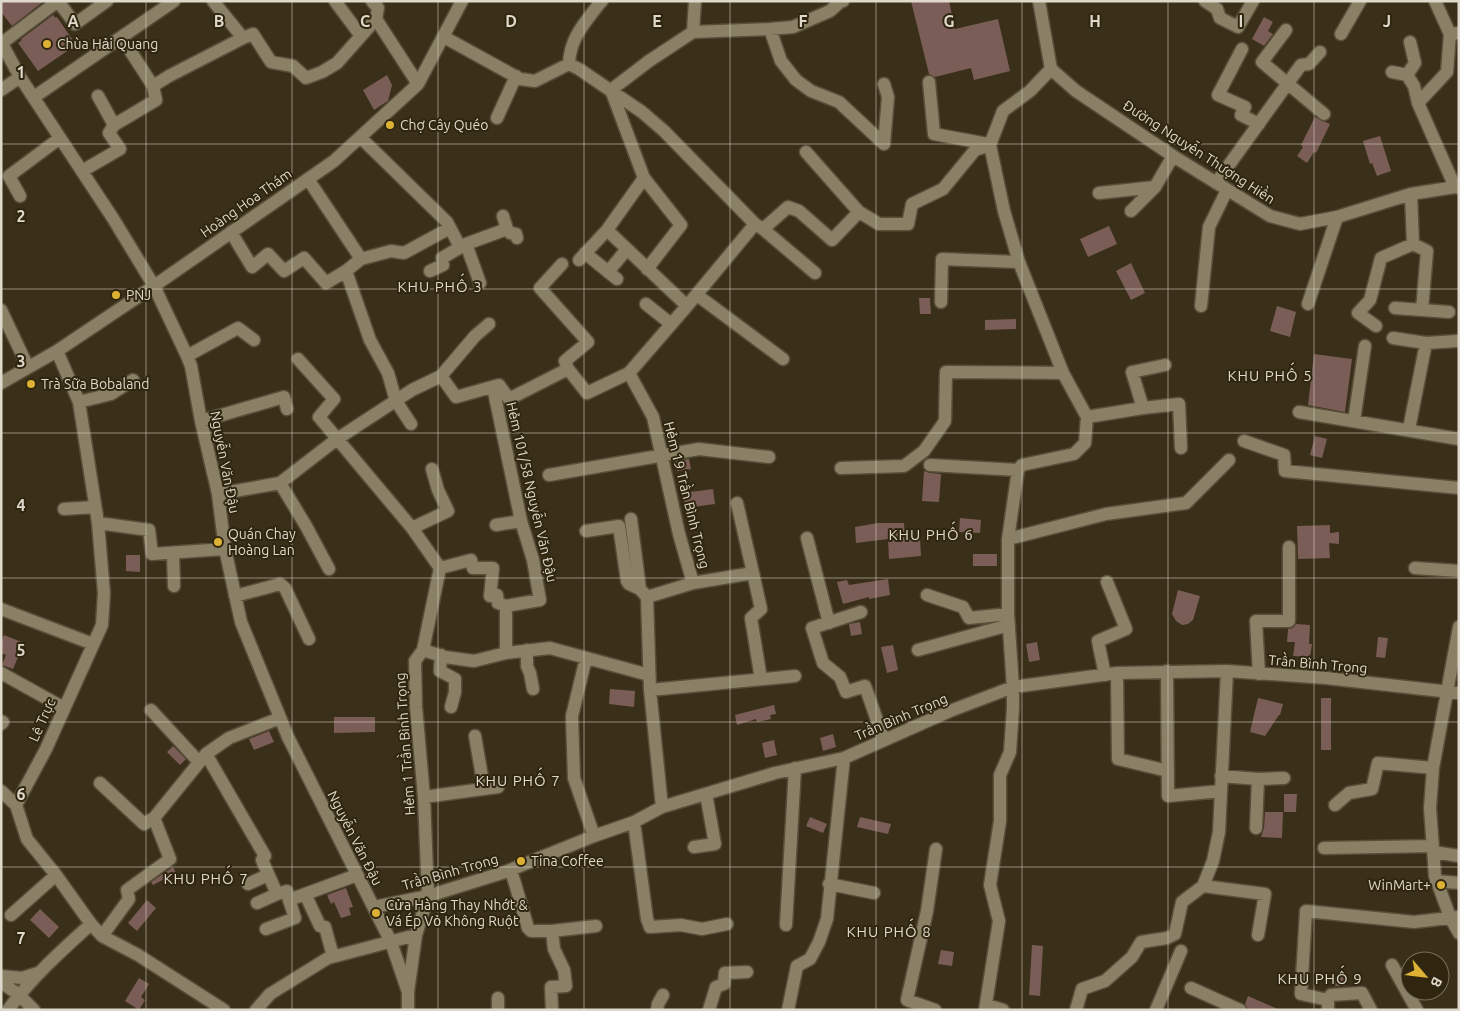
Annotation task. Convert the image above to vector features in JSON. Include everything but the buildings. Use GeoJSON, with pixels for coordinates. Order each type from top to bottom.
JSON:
{"type":"FeatureCollection","features":[{"type":"Feature","properties":{"kind":"street"},"geometry":{"type":"LineString","coordinates":[[2,43],[58,1],[75,24],[107,1]]}},
{"type":"Feature","properties":{"kind":"street"},"geometry":{"type":"LineString","coordinates":[[34,97],[174,1]]}},
{"type":"Feature","properties":{"kind":"street"},"geometry":{"type":"LineString","coordinates":[[213,1],[243,38]]}},
{"type":"Feature","properties":{"kind":"street"},"geometry":{"type":"LineString","coordinates":[[334,1],[361,36]]}},
{"type":"Feature","properties":{"kind":"street"},"geometry":{"type":"LineString","coordinates":[[153,86],[253,34],[271,62],[293,66],[306,78],[322,72],[337,63],[376,19],[378,8],[372,1]]}},
{"type":"Feature","properties":{"kind":"street","name":"Hoàng Hoa Thám"},"geometry":{"type":"LineString","coordinates":[[1,383],[57,351],[334,161],[418,84],[462,1]]}},
{"type":"Feature","properties":{"kind":"street"},"geometry":{"type":"LineString","coordinates":[[569,64],[570,49],[577,34],[602,1]]}},
{"type":"Feature","properties":{"kind":"street"},"geometry":{"type":"LineString","coordinates":[[693,32],[696,1]]}},
{"type":"Feature","properties":{"kind":"street"},"geometry":{"type":"LineString","coordinates":[[1003,1010],[986,1008],[999,920],[990,885],[1000,821],[1000,775],[1010,752],[1013,687],[1009,620],[1008,539],[1018,470],[1022,465],[1074,454],[1085,443],[1087,417],[1063,373],[1019,262],[1004,211],[990,145],[1003,111],[1030,91],[1051,69],[1039,1]]}},
{"type":"Feature","properties":{"kind":"street"},"geometry":{"type":"LineString","coordinates":[[1205,1],[1219,5],[1220,18],[1238,27],[1253,1]]}},
{"type":"Feature","properties":{"kind":"street"},"geometry":{"type":"LineString","coordinates":[[1341,34],[1360,1]]}},
{"type":"Feature","properties":{"kind":"street"},"geometry":{"type":"LineString","coordinates":[[1418,103],[1447,72],[1454,34],[1435,1]]}},
{"type":"Feature","properties":{"kind":"street"},"geometry":{"type":"LineString","coordinates":[[611,90],[649,61],[693,32],[793,27],[836,4]]}},
{"type":"Feature","properties":{"kind":"street"},"geometry":{"type":"LineString","coordinates":[[376,19],[418,84]]}},
{"type":"Feature","properties":{"kind":"street"},"geometry":{"type":"LineString","coordinates":[[770,29],[781,62],[796,80],[811,91],[839,102],[884,144],[888,97],[884,84]]}},
{"type":"Feature","properties":{"kind":"street"},"geometry":{"type":"LineString","coordinates":[[1286,30],[1262,62],[1324,114]]}},
{"type":"Feature","properties":{"kind":"street"},"geometry":{"type":"LineString","coordinates":[[444,37],[520,79],[535,81],[569,64]]}},
{"type":"Feature","properties":{"kind":"street"},"geometry":{"type":"LineString","coordinates":[[82,171],[120,149],[109,133],[114,124],[156,100],[153,86],[122,38]]}},
{"type":"Feature","properties":{"kind":"street"},"geometry":{"type":"LineString","coordinates":[[1407,75],[1415,63],[1410,42]]}},
{"type":"Feature","properties":{"kind":"street","name":"Nguyễn Văn Đậu"},"geometry":{"type":"LineString","coordinates":[[2,43],[20,77],[114,220],[154,286],[187,356],[191,366],[201,421],[218,494],[225,549],[240,622],[280,718],[391,942],[408,992]]}},
{"type":"Feature","properties":{"kind":"street"},"geometry":{"type":"LineString","coordinates":[[1242,49],[1218,95],[1244,107],[1241,115],[1259,124]]}},
{"type":"Feature","properties":{"kind":"street"},"geometry":{"type":"LineString","coordinates":[[1216,183],[1301,65],[1310,64],[1320,52]]}},
{"type":"Feature","properties":{"kind":"street"},"geometry":{"type":"LineString","coordinates":[[569,64],[642,112],[664,131],[759,226],[815,273]]}},
{"type":"Feature","properties":{"kind":"street","name":"Đường Nguyễn Thượng Hiền"},"geometry":{"type":"LineString","coordinates":[[1051,69],[1076,91],[1173,156],[1270,216],[1300,224],[1338,217],[1411,194],[1457,187]]}},
{"type":"Feature","properties":{"kind":"street"},"geometry":{"type":"LineString","coordinates":[[1392,72],[1407,75],[1414,86],[1418,103],[1457,187]]}},
{"type":"Feature","properties":{"kind":"street"},"geometry":{"type":"LineString","coordinates":[[497,118],[516,76]]}},
{"type":"Feature","properties":{"kind":"street"},"geometry":{"type":"LineString","coordinates":[[1,90],[20,77]]}},
{"type":"Feature","properties":{"kind":"street"},"geometry":{"type":"LineString","coordinates":[[929,82],[934,134],[990,145]]}},
{"type":"Feature","properties":{"kind":"street"},"geometry":{"type":"LineString","coordinates":[[611,90],[644,178],[681,225],[647,269]]}},
{"type":"Feature","properties":{"kind":"street"},"geometry":{"type":"LineString","coordinates":[[98,96],[114,124]]}},
{"type":"Feature","properties":{"kind":"street"},"geometry":{"type":"LineString","coordinates":[[360,137],[447,222],[463,245],[480,283]]}},
{"type":"Feature","properties":{"kind":"street"},"geometry":{"type":"LineString","coordinates":[[20,196],[9,176],[60,138]]}},
{"type":"Feature","properties":{"kind":"street"},"geometry":{"type":"LineString","coordinates":[[806,152],[859,212],[879,224],[908,224],[912,204],[943,189],[975,150],[990,145]]}},
{"type":"Feature","properties":{"kind":"street"},"geometry":{"type":"LineString","coordinates":[[1131,211],[1155,187],[1173,156]]}},
{"type":"Feature","properties":{"kind":"street"},"geometry":{"type":"LineString","coordinates":[[627,249],[612,276],[582,257],[607,230],[644,178]]}},
{"type":"Feature","properties":{"kind":"street"},"geometry":{"type":"LineString","coordinates":[[308,179],[362,259]]}},
{"type":"Feature","properties":{"kind":"street"},"geometry":{"type":"LineString","coordinates":[[1100,193],[1155,187]]}},
{"type":"Feature","properties":{"kind":"street"},"geometry":{"type":"LineString","coordinates":[[1200,306],[1209,227],[1228,190]]}},
{"type":"Feature","properties":{"kind":"street"},"geometry":{"type":"LineString","coordinates":[[1411,194],[1413,244]]}},
{"type":"Feature","properties":{"kind":"street"},"geometry":{"type":"LineString","coordinates":[[562,264],[540,288],[588,342],[565,360],[568,369],[587,393],[629,373],[759,226],[788,207],[799,211],[832,240],[859,212]]}},
{"type":"Feature","properties":{"kind":"street"},"geometry":{"type":"LineString","coordinates":[[1308,304],[1338,217]]}},
{"type":"Feature","properties":{"kind":"street"},"geometry":{"type":"LineString","coordinates":[[430,272],[443,265],[442,258],[463,245],[508,223],[510,233],[516,234],[517,238]]}},
{"type":"Feature","properties":{"kind":"street"},"geometry":{"type":"LineString","coordinates":[[231,232],[252,267],[268,254],[284,271],[304,258],[326,283],[362,259],[391,251],[404,253],[450,228]]}},
{"type":"Feature","properties":{"kind":"street"},"geometry":{"type":"LineString","coordinates":[[607,230],[688,306]]}},
{"type":"Feature","properties":{"kind":"street"},"geometry":{"type":"LineString","coordinates":[[1413,244],[1427,251],[1422,310]]}},
{"type":"Feature","properties":{"kind":"street"},"geometry":{"type":"LineString","coordinates":[[1376,326],[1358,313],[1370,300],[1381,258],[1413,244]]}},
{"type":"Feature","properties":{"kind":"street"},"geometry":{"type":"LineString","coordinates":[[941,302],[942,259],[1019,262]]}},
{"type":"Feature","properties":{"kind":"street"},"geometry":{"type":"LineString","coordinates":[[346,271],[370,340],[388,373],[396,401],[411,424]]}},
{"type":"Feature","properties":{"kind":"street"},"geometry":{"type":"LineString","coordinates":[[697,295],[783,359]]}},
{"type":"Feature","properties":{"kind":"street"},"geometry":{"type":"LineString","coordinates":[[646,304],[671,324]]}},
{"type":"Feature","properties":{"kind":"street"},"geometry":{"type":"LineString","coordinates":[[1394,308],[1449,312]]}},
{"type":"Feature","properties":{"kind":"street"},"geometry":{"type":"LineString","coordinates":[[1,310],[28,367]]}},
{"type":"Feature","properties":{"kind":"street"},"geometry":{"type":"LineString","coordinates":[[218,494],[280,483],[338,439],[412,390],[441,376],[475,336],[489,324]]}},
{"type":"Feature","properties":{"kind":"street"},"geometry":{"type":"LineString","coordinates":[[187,356],[238,328],[254,340]]}},
{"type":"Feature","properties":{"kind":"street"},"geometry":{"type":"LineString","coordinates":[[1393,338],[1426,342],[1457,341]]}},
{"type":"Feature","properties":{"kind":"street"},"geometry":{"type":"LineString","coordinates":[[1409,430],[1426,342]]}},
{"type":"Feature","properties":{"kind":"street"},"geometry":{"type":"LineString","coordinates":[[1354,421],[1365,346]]}},
{"type":"Feature","properties":{"kind":"street","name":"Lê Trực"},"geometry":{"type":"LineString","coordinates":[[16,805],[46,748],[102,624],[104,593],[98,523],[80,402],[57,351]]}},
{"type":"Feature","properties":{"kind":"street"},"geometry":{"type":"LineString","coordinates":[[298,359],[334,399],[319,417],[412,528],[440,568],[471,560],[474,568],[493,568],[490,596],[497,595],[498,603],[506,606],[506,652]]}},
{"type":"Feature","properties":{"kind":"street"},"geometry":{"type":"LineString","coordinates":[[1143,408],[1132,372],[1165,365]]}},
{"type":"Feature","properties":{"kind":"street"},"geometry":{"type":"LineString","coordinates":[[441,376],[456,397],[499,385],[509,399],[568,369]]}},
{"type":"Feature","properties":{"kind":"street"},"geometry":{"type":"LineString","coordinates":[[841,468],[904,466],[924,451],[945,421],[946,372],[1063,373]]}},
{"type":"Feature","properties":{"kind":"street","name":"Hẻm 19 Trần Bình Trọng"},"geometry":{"type":"LineString","coordinates":[[629,373],[653,417],[679,534],[693,582],[644,593]]}},
{"type":"Feature","properties":{"kind":"street"},"geometry":{"type":"LineString","coordinates":[[80,402],[110,394],[128,385],[133,380]]}},
{"type":"Feature","properties":{"kind":"street","name":"Hẻm 101/58 Nguyễn Văn Đậu"},"geometry":{"type":"LineString","coordinates":[[493,387],[521,522],[533,560],[540,600],[506,606]]}},
{"type":"Feature","properties":{"kind":"street"},"geometry":{"type":"LineString","coordinates":[[201,421],[284,397],[287,410]]}},
{"type":"Feature","properties":{"kind":"street"},"geometry":{"type":"LineString","coordinates":[[1087,417],[1179,404],[1181,448]]}},
{"type":"Feature","properties":{"kind":"street"},"geometry":{"type":"LineString","coordinates":[[1299,412],[1459,439]]}},
{"type":"Feature","properties":{"kind":"street"},"geometry":{"type":"LineString","coordinates":[[1244,441],[1284,455],[1285,471],[1459,488]]}},
{"type":"Feature","properties":{"kind":"street"},"geometry":{"type":"LineString","coordinates":[[549,475],[699,450],[769,457]]}},
{"type":"Feature","properties":{"kind":"street"},"geometry":{"type":"LineString","coordinates":[[1008,539],[1106,514],[1186,503],[1229,460]]}},
{"type":"Feature","properties":{"kind":"street"},"geometry":{"type":"LineString","coordinates":[[930,465],[1018,470]]}},
{"type":"Feature","properties":{"kind":"street"},"geometry":{"type":"LineString","coordinates":[[412,528],[448,511],[438,490],[432,469]]}},
{"type":"Feature","properties":{"kind":"street"},"geometry":{"type":"LineString","coordinates":[[280,483],[329,569]]}},
{"type":"Feature","properties":{"kind":"street"},"geometry":{"type":"LineString","coordinates":[[737,503],[761,608],[751,618],[761,679]]}},
{"type":"Feature","properties":{"kind":"street"},"geometry":{"type":"LineString","coordinates":[[64,509],[95,507]]}},
{"type":"Feature","properties":{"kind":"street"},"geometry":{"type":"LineString","coordinates":[[631,519],[644,593],[650,690],[662,807]]}},
{"type":"Feature","properties":{"kind":"street"},"geometry":{"type":"LineString","coordinates":[[496,524],[521,522]]}},
{"type":"Feature","properties":{"kind":"street"},"geometry":{"type":"LineString","coordinates":[[98,523],[149,530],[152,554],[225,549]]}},
{"type":"Feature","properties":{"kind":"street"},"geometry":{"type":"LineString","coordinates":[[586,531],[619,526],[627,581],[644,593]]}},
{"type":"Feature","properties":{"kind":"street"},"geometry":{"type":"LineString","coordinates":[[807,538],[829,623]]}},
{"type":"Feature","properties":{"kind":"street"},"geometry":{"type":"LineString","coordinates":[[1259,674],[1256,621],[1290,621],[1289,548]]}},
{"type":"Feature","properties":{"kind":"street"},"geometry":{"type":"LineString","coordinates":[[173,553],[174,586]]}},
{"type":"Feature","properties":{"kind":"street","name":"Hẻm 1 Trần Bình Trọng"},"geometry":{"type":"LineString","coordinates":[[428,896],[424,797],[416,708],[415,661],[423,650],[440,568]]}},
{"type":"Feature","properties":{"kind":"street"},"geometry":{"type":"LineString","coordinates":[[1415,568],[1459,571]]}},
{"type":"Feature","properties":{"kind":"street"},"geometry":{"type":"LineString","coordinates":[[693,582],[753,573]]}},
{"type":"Feature","properties":{"kind":"street"},"geometry":{"type":"LineString","coordinates":[[1107,582],[1126,628],[1098,641],[1111,674],[1118,760],[1168,771]]}},
{"type":"Feature","properties":{"kind":"street"},"geometry":{"type":"LineString","coordinates":[[235,596],[280,584],[285,588],[309,639]]}},
{"type":"Feature","properties":{"kind":"street"},"geometry":{"type":"LineString","coordinates":[[927,595],[963,607],[970,618],[1009,620]]}},
{"type":"Feature","properties":{"kind":"street"},"geometry":{"type":"LineString","coordinates":[[1,609],[93,644]]}},
{"type":"Feature","properties":{"kind":"street"},"geometry":{"type":"LineString","coordinates":[[861,612],[812,628],[823,663],[840,676],[846,692],[865,686],[884,740]]}},
{"type":"Feature","properties":{"kind":"street"},"geometry":{"type":"LineString","coordinates":[[918,650],[1009,620]]}},
{"type":"Feature","properties":{"kind":"street"},"geometry":{"type":"LineString","coordinates":[[1459,627],[1433,768],[1430,808],[1436,881],[1454,917],[1459,933]]}},
{"type":"Feature","properties":{"kind":"street"},"geometry":{"type":"LineString","coordinates":[[423,650],[474,661],[506,652],[550,648],[649,675]]}},
{"type":"Feature","properties":{"kind":"street"},"geometry":{"type":"LineString","coordinates":[[527,650],[527,666],[533,689]]}},
{"type":"Feature","properties":{"kind":"street"},"geometry":{"type":"LineString","coordinates":[[441,655],[440,671],[455,679],[455,692],[451,707]]}},
{"type":"Feature","properties":{"kind":"street"},"geometry":{"type":"LineString","coordinates":[[586,658],[572,716],[574,778],[594,836]]}},
{"type":"Feature","properties":{"kind":"street"},"geometry":{"type":"LineString","coordinates":[[1167,671],[1168,796],[1221,791]]}},
{"type":"Feature","properties":{"kind":"street","name":"Trần Bình Trọng"},"geometry":{"type":"LineString","coordinates":[[374,907],[428,896],[511,870],[634,822],[662,807],[795,768],[844,758],[950,711],[1013,687],[1111,674],[1167,671],[1227,671],[1335,679],[1459,693]]}},
{"type":"Feature","properties":{"kind":"street"},"geometry":{"type":"LineString","coordinates":[[1076,1010],[1082,989],[1105,981],[1132,958],[1141,942],[1167,938],[1175,934],[1182,902],[1203,886],[1213,861],[1219,832],[1227,671]]}},
{"type":"Feature","properties":{"kind":"street"},"geometry":{"type":"LineString","coordinates":[[1,673],[64,708]]}},
{"type":"Feature","properties":{"kind":"street"},"geometry":{"type":"LineString","coordinates":[[650,690],[795,676]]}},
{"type":"Feature","properties":{"kind":"street"},"geometry":{"type":"LineString","coordinates":[[151,710],[203,758],[263,858],[268,875],[277,894]]}},
{"type":"Feature","properties":{"kind":"street"},"geometry":{"type":"LineString","coordinates":[[100,783],[144,824],[154,818],[203,758],[229,738],[280,718]]}},
{"type":"Feature","properties":{"kind":"street"},"geometry":{"type":"LineString","coordinates":[[475,736],[484,788]]}},
{"type":"Feature","properties":{"kind":"street"},"geometry":{"type":"LineString","coordinates":[[788,1010],[797,966],[810,959],[819,942],[827,919],[829,884],[844,758]]}},
{"type":"Feature","properties":{"kind":"street"},"geometry":{"type":"LineString","coordinates":[[1335,805],[1349,793],[1372,789],[1378,763],[1433,768]]}},
{"type":"Feature","properties":{"kind":"street"},"geometry":{"type":"LineString","coordinates":[[786,925],[795,768]]}},
{"type":"Feature","properties":{"kind":"street"},"geometry":{"type":"LineString","coordinates":[[1222,776],[1258,780],[1284,778]]}},
{"type":"Feature","properties":{"kind":"street"},"geometry":{"type":"LineString","coordinates":[[1256,828],[1258,780]]}},
{"type":"Feature","properties":{"kind":"street"},"geometry":{"type":"LineString","coordinates":[[424,797],[498,787]]}},
{"type":"Feature","properties":{"kind":"street"},"geometry":{"type":"LineString","coordinates":[[1,791],[16,805],[27,839],[102,936],[138,955],[224,1010]]}},
{"type":"Feature","properties":{"kind":"street"},"geometry":{"type":"LineString","coordinates":[[694,847],[715,844],[706,794]]}},
{"type":"Feature","properties":{"kind":"street"},"geometry":{"type":"LineString","coordinates":[[102,936],[129,899],[127,890],[170,859],[154,818]]}},
{"type":"Feature","properties":{"kind":"street"},"geometry":{"type":"LineString","coordinates":[[634,822],[647,919],[650,927],[682,925],[702,929],[727,924]]}},
{"type":"Feature","properties":{"kind":"street"},"geometry":{"type":"LineString","coordinates":[[1324,848],[1434,849],[1459,856]]}},
{"type":"Feature","properties":{"kind":"street"},"geometry":{"type":"LineString","coordinates":[[935,1010],[907,1000],[927,911],[936,849]]}},
{"type":"Feature","properties":{"kind":"street"},"geometry":{"type":"LineString","coordinates":[[511,870],[529,930],[535,932],[552,931],[596,926]]}},
{"type":"Feature","properties":{"kind":"street"},"geometry":{"type":"LineString","coordinates":[[11,915],[56,875]]}},
{"type":"Feature","properties":{"kind":"street"},"geometry":{"type":"LineString","coordinates":[[248,884],[268,875]]}},
{"type":"Feature","properties":{"kind":"street"},"geometry":{"type":"LineString","coordinates":[[289,900],[357,876]]}},
{"type":"Feature","properties":{"kind":"street"},"geometry":{"type":"LineString","coordinates":[[1436,881],[1459,883]]}},
{"type":"Feature","properties":{"kind":"street"},"geometry":{"type":"LineString","coordinates":[[829,884],[874,893]]}},
{"type":"Feature","properties":{"kind":"street"},"geometry":{"type":"LineString","coordinates":[[1203,886],[1265,894],[1258,935]]}},
{"type":"Feature","properties":{"kind":"street"},"geometry":{"type":"LineString","coordinates":[[257,903],[287,891],[294,918],[266,929]]}},
{"type":"Feature","properties":{"kind":"street"},"geometry":{"type":"LineString","coordinates":[[305,894],[320,926],[325,927],[333,956]]}},
{"type":"Feature","properties":{"kind":"street","name":"Nguyễn Văn Đậu"},"geometry":{"type":"LineString","coordinates":[[408,1010],[408,992],[416,935],[428,896]]}},
{"type":"Feature","properties":{"kind":"street"},"geometry":{"type":"LineString","coordinates":[[1371,1010],[1362,993],[1331,995],[1328,1005],[1301,994],[1306,911],[1414,922],[1454,917]]}},
{"type":"Feature","properties":{"kind":"street"},"geometry":{"type":"LineString","coordinates":[[8,1010],[19,995],[56,955],[91,924]]}},
{"type":"Feature","properties":{"kind":"street"},"geometry":{"type":"LineString","coordinates":[[552,931],[554,949],[564,970],[566,986],[551,987],[552,1010]]}},
{"type":"Feature","properties":{"kind":"street"},"geometry":{"type":"LineString","coordinates":[[256,1010],[270,994],[328,958],[416,935]]}},
{"type":"Feature","properties":{"kind":"street"},"geometry":{"type":"LineString","coordinates":[[1156,1010],[1181,951]]}},
{"type":"Feature","properties":{"kind":"street"},"geometry":{"type":"LineString","coordinates":[[1392,965],[1417,1010]]}},
{"type":"Feature","properties":{"kind":"street"},"geometry":{"type":"LineString","coordinates":[[1,976],[22,978],[40,972]]}},
{"type":"Feature","properties":{"kind":"street"},"geometry":{"type":"LineString","coordinates":[[709,1010],[716,987],[724,984],[726,973],[748,972]]}},
{"type":"Feature","properties":{"kind":"street"},"geometry":{"type":"LineString","coordinates":[[1,982],[19,995],[34,1010]]}},
{"type":"Feature","properties":{"kind":"street"},"geometry":{"type":"LineString","coordinates":[[1191,988],[1240,1010]]}},
{"type":"Feature","properties":{"kind":"street"},"geometry":{"type":"LineString","coordinates":[[658,1010],[658,1004],[663,995]]}},
{"type":"Feature","properties":{"kind":"place","name":"Chùa Hải Quang"},"geometry":{"type":"Point","coordinates":[47,44]}},
{"type":"Feature","properties":{"kind":"place","name":"Chợ Cây Quéo"},"geometry":{"type":"Point","coordinates":[390,125]}},
{"type":"Feature","properties":{"kind":"place","name":"PNJ"},"geometry":{"type":"Point","coordinates":[116,295]}},
{"type":"Feature","properties":{"kind":"place","name":"Trà Sữa Bobaland"},"geometry":{"type":"Point","coordinates":[31,384]}},
{"type":"Feature","properties":{"kind":"place","name":"Quán Chay Hoàng Lan"},"geometry":{"type":"Point","coordinates":[218,542]}},
{"type":"Feature","properties":{"kind":"place","name":"Tina Coffee"},"geometry":{"type":"Point","coordinates":[521,861]}},
{"type":"Feature","properties":{"kind":"place","name":"WinMart+"},"geometry":{"type":"Point","coordinates":[1441,885]}},
{"type":"Feature","properties":{"kind":"place","name":"Cửa Hàng Thay Nhớt & Vá Ép Vỏ Không Ruột"},"geometry":{"type":"Point","coordinates":[376,913]}},
{"type":"Feature","properties":{"kind":"district","name":"KHU PHỐ 3"},"geometry":{"type":"Point","coordinates":[440,286]}},
{"type":"Feature","properties":{"kind":"district","name":"KHU PHỐ 5"},"geometry":{"type":"Point","coordinates":[1270,375]}},
{"type":"Feature","properties":{"kind":"district","name":"KHU PHỐ 6"},"geometry":{"type":"Point","coordinates":[931,534]}},
{"type":"Feature","properties":{"kind":"district","name":"KHU PHỐ 7"},"geometry":{"type":"Point","coordinates":[518,780]}},
{"type":"Feature","properties":{"kind":"district","name":"KHU PHỐ 7"},"geometry":{"type":"Point","coordinates":[206,878]}},
{"type":"Feature","properties":{"kind":"district","name":"KHU PHỐ 8"},"geometry":{"type":"Point","coordinates":[889,931]}},
{"type":"Feature","properties":{"kind":"district","name":"KHU PHỐ 9"},"geometry":{"type":"Point","coordinates":[1320,978]}}]}
